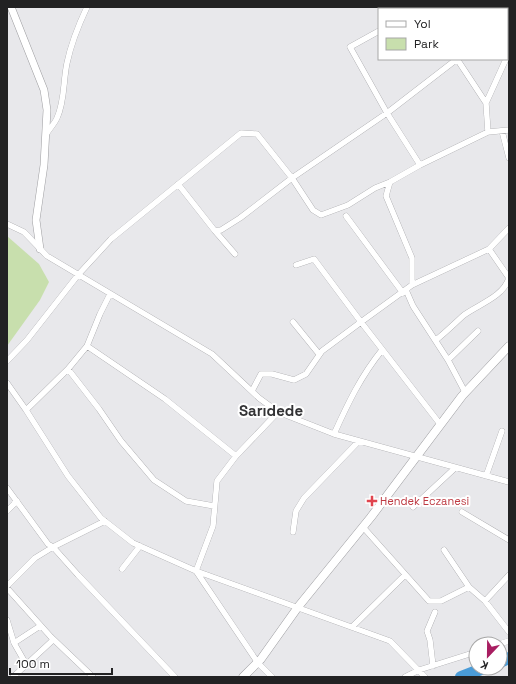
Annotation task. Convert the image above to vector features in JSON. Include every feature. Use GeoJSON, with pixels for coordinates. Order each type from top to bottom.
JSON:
{"type":"FeatureCollection","features":[{"type":"Feature","properties":{"kind":"main road"},"geometry":{"type":"LineString","coordinates":[[243,677],[258,663],[298,608],[363,527],[465,392],[509,346]]}},
{"type":"Feature","properties":{"kind":"street"},"geometry":{"type":"LineString","coordinates":[[11,7],[44,90],[48,110],[47,133],[36,220],[40,249]]}},
{"type":"Feature","properties":{"kind":"street"},"geometry":{"type":"LineString","coordinates":[[47,133],[57,118],[63,96],[64,79],[68,60],[79,23],[87,7]]}},
{"type":"Feature","properties":{"kind":"street"},"geometry":{"type":"LineString","coordinates":[[378,32],[350,47],[387,113],[420,165]]}},
{"type":"Feature","properties":{"kind":"street"},"geometry":{"type":"LineString","coordinates":[[215,231],[220,230],[240,218],[292,178],[387,113],[456,60]]}},
{"type":"Feature","properties":{"kind":"street"},"geometry":{"type":"LineString","coordinates":[[458,60],[486,103]]}},
{"type":"Feature","properties":{"kind":"street"},"geometry":{"type":"LineString","coordinates":[[488,132],[486,103],[505,60]]}},
{"type":"Feature","properties":{"kind":"street"},"geometry":{"type":"LineString","coordinates":[[7,360],[27,340],[78,275],[111,239],[241,133],[248,132],[257,134],[292,178],[313,210],[321,215],[348,205],[375,188],[390,182],[420,165],[488,132],[509,130]]}},
{"type":"Feature","properties":{"kind":"street"},"geometry":{"type":"LineString","coordinates":[[502,131],[509,158]]}},
{"type":"Feature","properties":{"kind":"street"},"geometry":{"type":"LineString","coordinates":[[390,182],[386,196],[412,258],[412,285]]}},
{"type":"Feature","properties":{"kind":"street"},"geometry":{"type":"LineString","coordinates":[[178,184],[235,254]]}},
{"type":"Feature","properties":{"kind":"street"},"geometry":{"type":"LineString","coordinates":[[346,216],[405,291],[448,360],[465,392]]}},
{"type":"Feature","properties":{"kind":"street"},"geometry":{"type":"LineString","coordinates":[[7,224],[24,232],[47,256],[212,354],[252,391],[278,412],[334,434],[416,458],[509,482]]}},
{"type":"Feature","properties":{"kind":"street"},"geometry":{"type":"LineString","coordinates":[[252,391],[261,374],[272,374],[294,380],[306,374],[319,354],[412,285],[489,249],[509,228]]}},
{"type":"Feature","properties":{"kind":"street"},"geometry":{"type":"LineString","coordinates":[[436,340],[465,315],[501,292],[506,285],[509,278],[489,249]]}},
{"type":"Feature","properties":{"kind":"street"},"geometry":{"type":"LineString","coordinates":[[296,265],[314,259],[440,424]]}},
{"type":"Feature","properties":{"kind":"street"},"geometry":{"type":"LineString","coordinates":[[26,410],[68,369],[88,346],[100,314],[110,294]]}},
{"type":"Feature","properties":{"kind":"street"},"geometry":{"type":"LineString","coordinates":[[293,322],[319,354]]}},
{"type":"Feature","properties":{"kind":"street"},"geometry":{"type":"LineString","coordinates":[[448,360],[478,331]]}},
{"type":"Feature","properties":{"kind":"street"},"geometry":{"type":"LineString","coordinates":[[88,346],[165,399],[236,456]]}},
{"type":"Feature","properties":{"kind":"street"},"geometry":{"type":"LineString","coordinates":[[334,434],[350,396],[367,368],[382,350]]}},
{"type":"Feature","properties":{"kind":"street"},"geometry":{"type":"LineString","coordinates":[[68,369],[99,409],[120,441],[154,480],[186,501],[214,506]]}},
{"type":"Feature","properties":{"kind":"street"},"geometry":{"type":"LineString","coordinates":[[7,383],[68,476],[105,522],[140,546],[196,571],[390,641],[425,677]]}},
{"type":"Feature","properties":{"kind":"street"},"geometry":{"type":"LineString","coordinates":[[196,571],[213,526],[217,481],[236,456],[278,412]]}},
{"type":"Feature","properties":{"kind":"street"},"geometry":{"type":"LineString","coordinates":[[486,476],[502,430]]}},
{"type":"Feature","properties":{"kind":"street"},"geometry":{"type":"LineString","coordinates":[[293,532],[296,511],[304,498],[359,441]]}},
{"type":"Feature","properties":{"kind":"street"},"geometry":{"type":"LineString","coordinates":[[413,507],[455,468]]}},
{"type":"Feature","properties":{"kind":"street"},"geometry":{"type":"LineString","coordinates":[[7,488],[48,544],[53,547],[78,576],[175,677]]}},
{"type":"Feature","properties":{"kind":"street"},"geometry":{"type":"LineString","coordinates":[[7,511],[17,501]]}},
{"type":"Feature","properties":{"kind":"street"},"geometry":{"type":"LineString","coordinates":[[462,512],[509,540]]}},
{"type":"Feature","properties":{"kind":"street"},"geometry":{"type":"LineString","coordinates":[[93,677],[53,640],[7,587],[35,558],[53,547],[105,522]]}},
{"type":"Feature","properties":{"kind":"street"},"geometry":{"type":"LineString","coordinates":[[363,527],[429,601],[441,601],[469,587]]}},
{"type":"Feature","properties":{"kind":"street"},"geometry":{"type":"LineString","coordinates":[[122,569],[140,546]]}},
{"type":"Feature","properties":{"kind":"street"},"geometry":{"type":"LineString","coordinates":[[444,550],[469,587],[485,601],[509,632]]}},
{"type":"Feature","properties":{"kind":"street"},"geometry":{"type":"LineString","coordinates":[[196,571],[258,663],[272,677]]}},
{"type":"Feature","properties":{"kind":"street"},"geometry":{"type":"LineString","coordinates":[[352,627],[405,575]]}},
{"type":"Feature","properties":{"kind":"street"},"geometry":{"type":"LineString","coordinates":[[485,601],[509,575]]}},
{"type":"Feature","properties":{"kind":"street"},"geometry":{"type":"LineString","coordinates":[[433,666],[430,640],[426,631],[435,612]]}},
{"type":"Feature","properties":{"kind":"street"},"geometry":{"type":"LineString","coordinates":[[7,620],[14,643],[26,664]]}},
{"type":"Feature","properties":{"kind":"street"},"geometry":{"type":"LineString","coordinates":[[14,643],[40,626]]}},
{"type":"Feature","properties":{"kind":"street"},"geometry":{"type":"LineString","coordinates":[[13,677],[53,640]]}},
{"type":"Feature","properties":{"kind":"street"},"geometry":{"type":"LineString","coordinates":[[405,677],[419,670],[468,655]]}},
{"type":"Feature","properties":{"kind":"green space"},"geometry":{"type":"Polygon","coordinates":[[[7,236],[39,264],[49,282],[40,300],[7,346],[7,236]]]}},
{"type":"Feature","properties":{"kind":"waterway"},"geometry":{"type":"LineString","coordinates":[[461,677],[468,674]]}},
{"type":"Feature","properties":{"kind":"place","name":"Hendek Eczanesi"},"geometry":{"type":"Point","coordinates":[372,501]}},
{"type":"Feature","properties":{"kind":"district","name":"Sarıdede"},"geometry":{"type":"Point","coordinates":[271,411]}}]}
